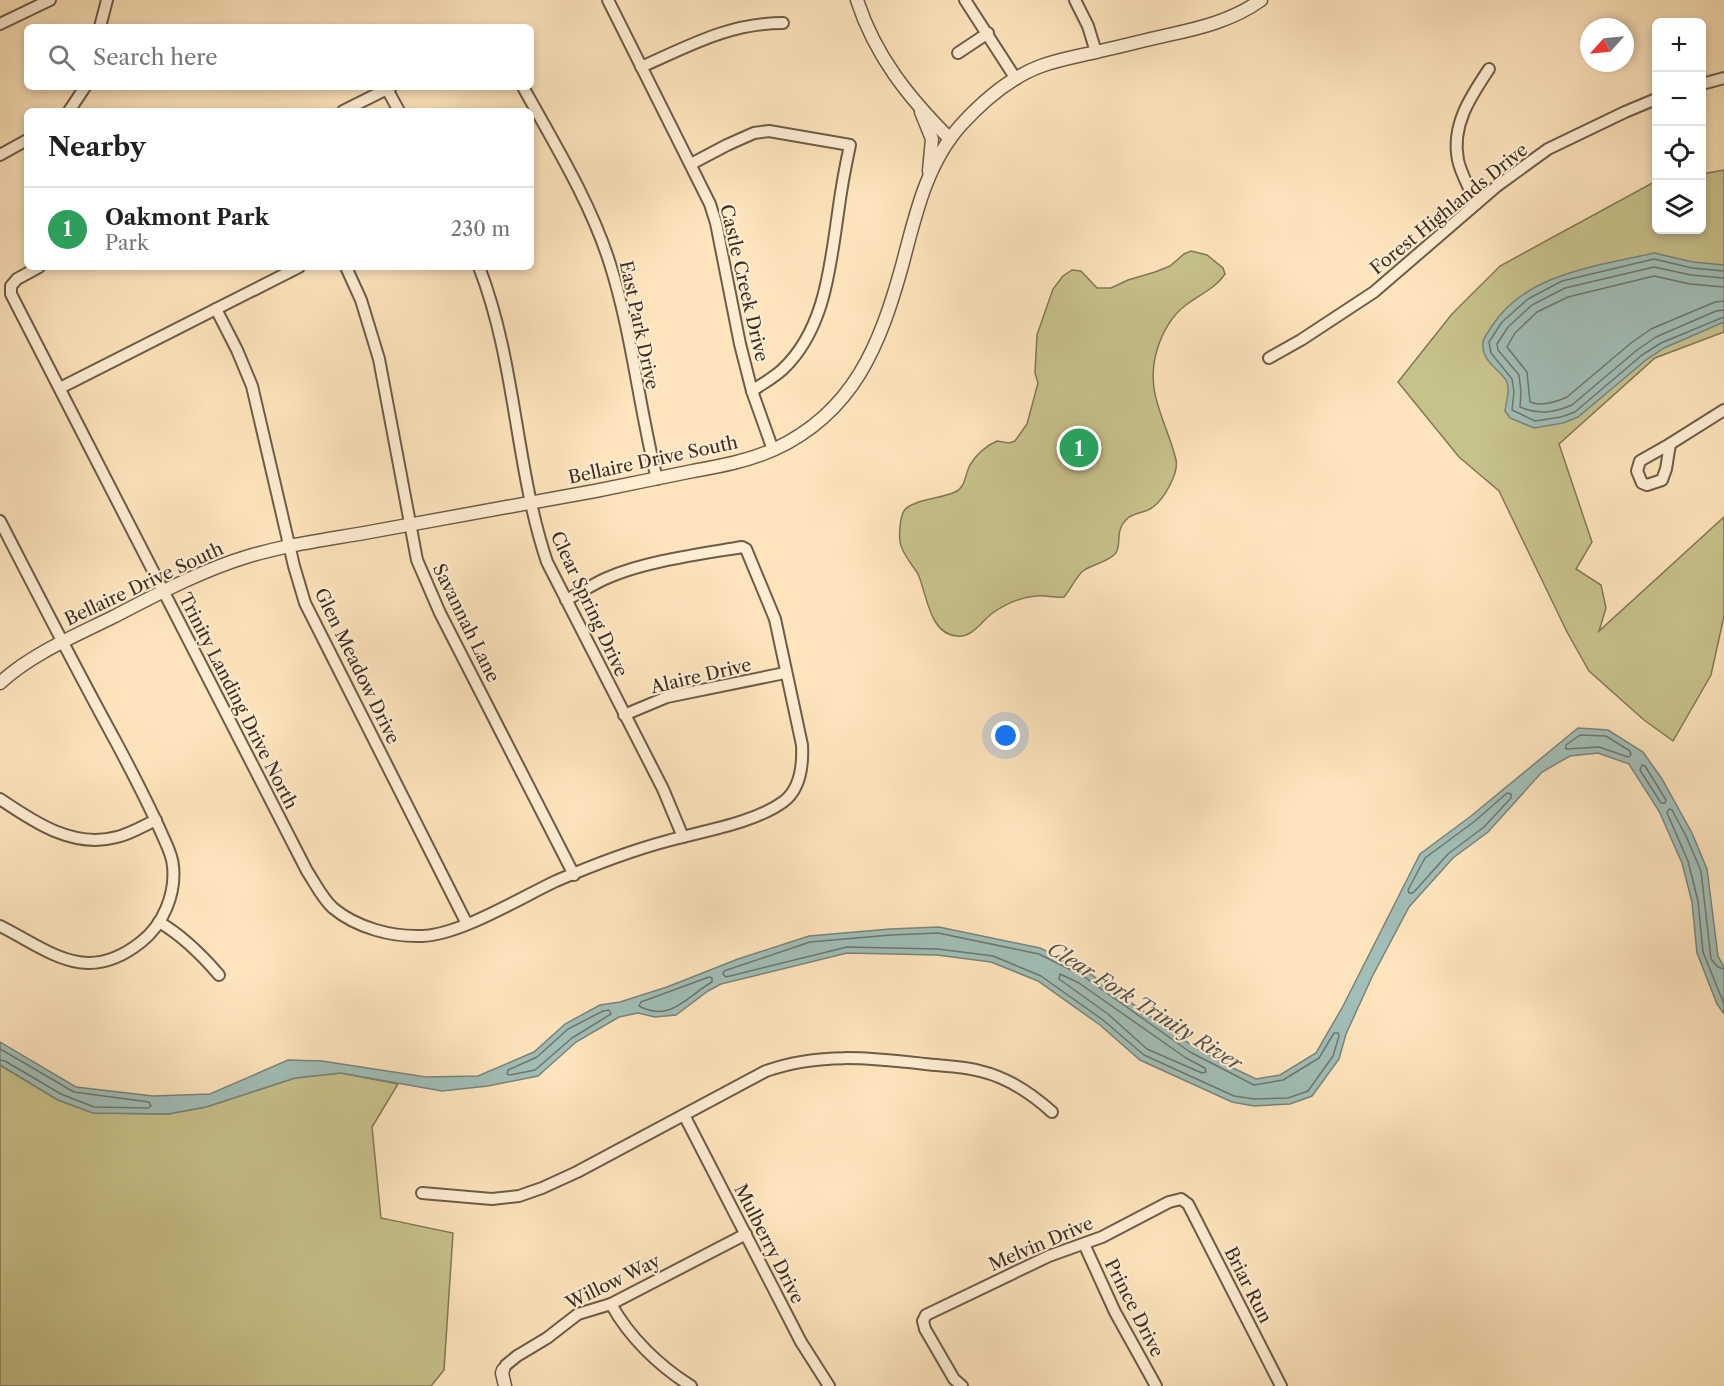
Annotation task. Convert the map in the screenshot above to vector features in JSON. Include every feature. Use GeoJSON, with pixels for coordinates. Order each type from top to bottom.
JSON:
{"type":"FeatureCollection","features":[{"type":"Feature","properties":{"kind":"street"},"geometry":{"type":"LineString","coordinates":[[0,24],[48,0]]}},
{"type":"Feature","properties":{"kind":"street"},"geometry":{"type":"LineString","coordinates":[[101,24],[107,0]]}},
{"type":"Feature","properties":{"kind":"street","name":"Castle Creek Drive"},"geometry":{"type":"LineString","coordinates":[[608,0],[702,186],[716,223],[740,344],[752,391],[773,450]]}},
{"type":"Feature","properties":{"kind":"street"},"geometry":{"type":"LineString","coordinates":[[857,0],[868,32],[906,93],[950,139]]}},
{"type":"Feature","properties":{"kind":"street"},"geometry":{"type":"LineString","coordinates":[[965,0],[1017,79]]}},
{"type":"Feature","properties":{"kind":"street"},"geometry":{"type":"LineString","coordinates":[[1075,0],[1088,26],[1096,52]]}},
{"type":"Feature","properties":{"kind":"street","name":"Bellaire Drive South"},"geometry":{"type":"LineString","coordinates":[[0,683],[31,660],[63,643],[163,592],[246,556],[289,546],[531,503],[741,462],[796,438],[819,422],[843,398],[859,377],[876,344],[902,265],[907,238],[929,179],[943,149],[974,111],[1017,79],[1040,66],[1204,27],[1236,15],[1261,0]]}},
{"type":"Feature","properties":{"kind":"street"},"geometry":{"type":"LineString","coordinates":[[641,67],[731,29],[767,23],[783,23]]}},
{"type":"Feature","properties":{"kind":"street"},"geometry":{"type":"LineString","coordinates":[[958,53],[988,33]]}},
{"type":"Feature","properties":{"kind":"street"},"geometry":{"type":"LineString","coordinates":[[1476,204],[1458,161],[1456,134],[1467,102],[1489,69]]}},
{"type":"Feature","properties":{"kind":"street"},"geometry":{"type":"LineString","coordinates":[[1706,83],[1724,78]]}},
{"type":"Feature","properties":{"kind":"street"},"geometry":{"type":"LineString","coordinates":[[71,108],[83,90]]}},
{"type":"Feature","properties":{"kind":"street"},"geometry":{"type":"LineString","coordinates":[[349,108],[385,90]]}},
{"type":"Feature","properties":{"kind":"street"},"geometry":{"type":"LineString","coordinates":[[390,90],[398,108]]}},
{"type":"Feature","properties":{"kind":"street","name":"East Park Drive"},"geometry":{"type":"LineString","coordinates":[[526,90],[598,231],[610,264],[622,309],[644,426],[657,479]]}},
{"type":"Feature","properties":{"kind":"street","name":"Forest Highlands Drive"},"geometry":{"type":"LineString","coordinates":[[1269,358],[1374,292],[1497,186],[1548,149],[1652,101]]}},
{"type":"Feature","properties":{"kind":"street"},"geometry":{"type":"LineString","coordinates":[[920,108],[932,139],[929,179]]}},
{"type":"Feature","properties":{"kind":"street"},"geometry":{"type":"LineString","coordinates":[[691,164],[754,133],[769,131],[850,145],[830,268],[819,311],[793,358],[773,377],[752,391]]}},
{"type":"Feature","properties":{"kind":"street"},"geometry":{"type":"LineString","coordinates":[[0,155],[24,142]]}},
{"type":"Feature","properties":{"kind":"street","name":"Trinity Landing Drive North"},"geometry":{"type":"LineString","coordinates":[[34,270],[11,286],[11,294],[307,871],[332,907],[366,927],[398,935],[438,934],[467,924],[574,874],[683,837],[761,815],[793,793],[801,769],[802,745],[785,673]]}},
{"type":"Feature","properties":{"kind":"street"},"geometry":{"type":"LineString","coordinates":[[60,388],[293,270]]}},
{"type":"Feature","properties":{"kind":"street","name":"Savannah Lane"},"geometry":{"type":"LineString","coordinates":[[347,270],[361,300],[379,359],[417,560],[440,613],[574,874]]}},
{"type":"Feature","properties":{"kind":"street","name":"Clear Spring Drive"},"geometry":{"type":"LineString","coordinates":[[480,270],[499,332],[536,530],[547,562],[663,789],[683,837]]}},
{"type":"Feature","properties":{"kind":"street","name":"Glen Meadow Drive"},"geometry":{"type":"LineString","coordinates":[[216,309],[252,386],[289,546],[305,603],[467,924]]}},
{"type":"Feature","properties":{"kind":"street"},"geometry":{"type":"LineString","coordinates":[[1670,444],[1724,410]]}},
{"type":"Feature","properties":{"kind":"street"},"geometry":{"type":"LineString","coordinates":[[0,521],[156,820],[170,852],[173,873],[166,909],[146,938],[119,955],[100,962],[84,963],[55,956],[0,926]]}},
{"type":"Feature","properties":{"kind":"street"},"geometry":{"type":"LineString","coordinates":[[566,600],[624,571],[742,547],[748,552],[775,619],[785,673]]}},
{"type":"Feature","properties":{"kind":"street","name":"Alaire Drive"},"geometry":{"type":"LineString","coordinates":[[624,715],[667,697],[785,673]]}},
{"type":"Feature","properties":{"kind":"street"},"geometry":{"type":"LineString","coordinates":[[0,799],[44,827],[84,839],[114,838],[156,820]]}},
{"type":"Feature","properties":{"kind":"street"},"geometry":{"type":"LineString","coordinates":[[159,922],[178,933],[219,975]]}},
{"type":"Feature","properties":{"kind":"street"},"geometry":{"type":"LineString","coordinates":[[422,1193],[492,1199],[519,1196],[577,1172],[777,1067],[812,1058],[894,1059],[981,1071],[1024,1090],[1052,1112]]}},
{"type":"Feature","properties":{"kind":"street","name":"Mulberry Drive"},"geometry":{"type":"LineString","coordinates":[[684,1115],[801,1342],[829,1386]]}},
{"type":"Feature","properties":{"kind":"street","name":"Melvin Drive"},"geometry":{"type":"LineString","coordinates":[[962,1386],[954,1378],[925,1329],[923,1321],[926,1315],[1049,1256],[1084,1244],[1169,1202],[1184,1200]]}},
{"type":"Feature","properties":{"kind":"street","name":"Briar Run"},"geometry":{"type":"LineString","coordinates":[[1184,1200],[1204,1234],[1281,1386]]}},
{"type":"Feature","properties":{"kind":"street","name":"Willow Way"},"geometry":{"type":"LineString","coordinates":[[503,1370],[517,1356],[547,1338],[578,1314],[611,1304],[746,1233]]}},
{"type":"Feature","properties":{"kind":"street","name":"Prince Drive"},"geometry":{"type":"LineString","coordinates":[[1084,1244],[1115,1312],[1156,1386]]}},
{"type":"Feature","properties":{"kind":"street"},"geometry":{"type":"LineString","coordinates":[[611,1304],[630,1333],[664,1366],[691,1386]]}},
{"type":"Feature","properties":{"kind":"street"},"geometry":{"type":"LineString","coordinates":[[503,1370],[505,1386]]}},
{"type":"Feature","properties":{"kind":"shaded area"},"geometry":{"type":"Polygon","coordinates":[[[1724,170],[1724,332],[1655,358],[1559,444],[1592,542],[1576,569],[1601,585],[1606,608],[1599,631],[1724,517],[1724,616],[1711,675],[1673,741],[1644,720],[1589,671],[1567,632],[1499,491],[1459,457],[1398,382],[1452,314],[1500,266],[1652,183],[1652,234],[1706,234],[1706,173],[1724,170]]]}},
{"type":"Feature","properties":{"kind":"shaded area"},"geometry":{"type":"Polygon","coordinates":[[[1191,251],[1207,255],[1223,268],[1225,274],[1212,288],[1176,314],[1157,350],[1153,380],[1155,394],[1176,460],[1175,472],[1166,492],[1150,509],[1128,518],[1123,523],[1115,554],[1083,571],[1064,597],[1040,596],[1020,599],[994,612],[968,634],[957,636],[948,634],[940,628],[930,612],[918,574],[901,546],[900,526],[904,511],[913,504],[959,490],[970,465],[978,454],[997,441],[1009,443],[1015,441],[1027,424],[1038,383],[1035,373],[1037,335],[1053,289],[1063,276],[1072,270],[1081,271],[1097,288],[1111,288],[1170,266],[1191,251]]]}},
{"type":"Feature","properties":{"kind":"shaded area"},"geometry":{"type":"Polygon","coordinates":[[[0,1065],[58,1100],[93,1113],[168,1114],[206,1107],[295,1078],[341,1073],[398,1084],[372,1127],[381,1218],[453,1233],[444,1370],[431,1386],[0,1386],[0,1065]]]}},
{"type":"Feature","properties":{"kind":"water"},"geometry":{"type":"Polygon","coordinates":[[[1654,253],[1693,262],[1724,265],[1724,322],[1664,348],[1646,360],[1578,417],[1563,423],[1534,428],[1510,418],[1505,411],[1508,391],[1506,380],[1487,359],[1483,349],[1485,336],[1506,308],[1543,283],[1587,268],[1654,253]]]}},
{"type":"Feature","properties":{"kind":"water"},"geometry":{"type":"Polygon","coordinates":[[[1578,728],[1608,730],[1643,752],[1662,779],[1692,833],[1707,869],[1718,956],[1724,967],[1724,1014],[1717,1004],[1697,953],[1692,902],[1682,863],[1659,811],[1629,764],[1598,753],[1570,756],[1542,772],[1488,832],[1453,858],[1409,907],[1372,977],[1346,1034],[1339,1059],[1312,1096],[1290,1104],[1254,1106],[1232,1102],[1140,1060],[1100,1025],[1038,981],[991,962],[937,955],[847,953],[721,984],[676,1015],[655,1017],[638,1013],[619,1017],[576,1042],[538,1076],[488,1086],[442,1091],[341,1073],[295,1078],[206,1107],[168,1114],[93,1113],[58,1100],[0,1065],[0,1042],[76,1087],[153,1096],[210,1094],[288,1060],[322,1061],[426,1077],[478,1076],[534,1052],[565,1024],[600,1005],[620,1002],[667,987],[738,959],[809,936],[939,927],[1040,948],[1086,971],[1193,1046],[1233,1068],[1256,1079],[1280,1075],[1316,1053],[1342,1008],[1420,854],[1471,816],[1578,728]]]}},
{"type":"Feature","properties":{"kind":"place","name":"Oakmont Park"},"geometry":{"type":"Point","coordinates":[1079,448]}},
{"type":"Feature","properties":{"kind":"water label","name":"Clear Fork Trinity River"},"geometry":{"type":"Point","coordinates":[1145,1006]}}]}
